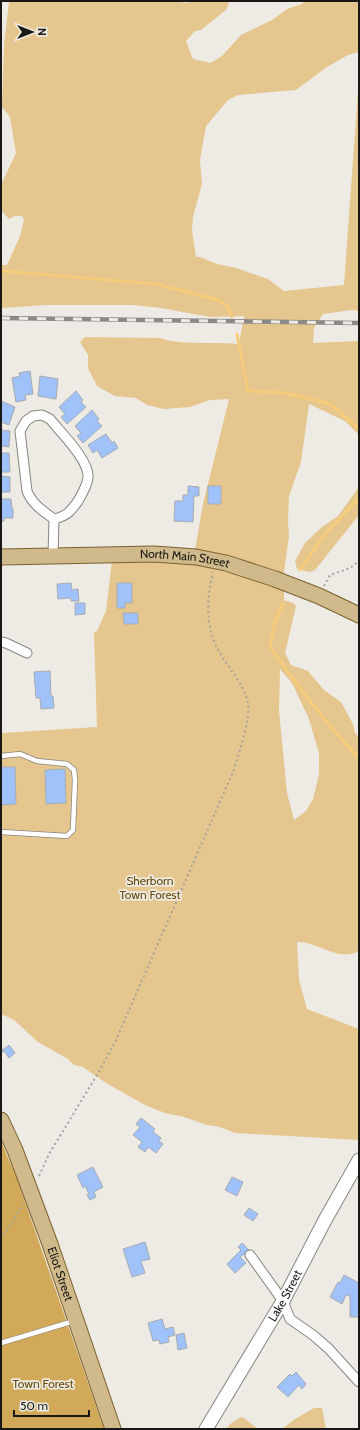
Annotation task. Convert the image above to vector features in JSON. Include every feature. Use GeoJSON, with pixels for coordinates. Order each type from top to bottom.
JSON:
{"type":"FeatureCollection","features":[{"type":"Feature","properties":{"kind":"main road","name":"North Main Street"},"geometry":{"type":"LineString","coordinates":[[1,557],[154,554],[196,557],[217,561],[275,579],[319,596],[359,615]]}},
{"type":"Feature","properties":{"kind":"main road","name":"Eliot Street"},"geometry":{"type":"LineString","coordinates":[[1,1120],[15,1150],[50,1244],[113,1429]]}},
{"type":"Feature","properties":{"kind":"street"},"geometry":{"type":"LineString","coordinates":[[42,415],[50,419],[84,462],[88,472],[88,480],[82,494],[74,506],[64,517],[54,519],[39,509],[30,499],[27,491],[20,431],[26,421],[33,416],[42,415]]}},
{"type":"Feature","properties":{"kind":"street"},"geometry":{"type":"LineString","coordinates":[[53,556],[54,519]]}},
{"type":"Feature","properties":{"kind":"street"},"geometry":{"type":"LineString","coordinates":[[1,642],[27,653]]}},
{"type":"Feature","properties":{"kind":"street","name":"Lake Street"},"geometry":{"type":"LineString","coordinates":[[206,1429],[283,1301],[325,1220],[359,1160]]}},
{"type":"Feature","properties":{"kind":"street"},"geometry":{"type":"LineString","coordinates":[[250,1255],[283,1301],[290,1319],[324,1344],[359,1382]]}},
{"type":"Feature","properties":{"kind":"lane"},"geometry":{"type":"LineString","coordinates":[[1,756],[20,754],[37,761],[67,764],[74,770],[75,780],[73,830],[68,836],[1,832]]}},
{"type":"Feature","properties":{"kind":"lane"},"geometry":{"type":"LineString","coordinates":[[1,1343],[75,1320]]}},
{"type":"Feature","properties":{"kind":"path"},"geometry":{"type":"LineString","coordinates":[[62,1131],[100,1070],[116,1040],[233,772],[246,728],[248,704],[240,683],[220,654],[211,633],[207,611],[208,593],[214,567],[217,561]]}},
{"type":"Feature","properties":{"kind":"path"},"geometry":{"type":"LineString","coordinates":[[319,596],[330,575],[350,568],[359,561]]}},
{"type":"Feature","properties":{"kind":"green space","name":"Sherborn Town Forest"},"geometry":{"type":"Polygon","coordinates":[[[9,1],[171,1],[187,3],[190,1],[229,1],[227,9],[201,30],[195,31],[186,41],[193,59],[211,63],[223,55],[241,35],[272,20],[287,9],[302,4],[305,1],[359,1],[359,52],[348,55],[327,67],[296,90],[238,95],[228,100],[206,126],[200,160],[202,184],[193,217],[192,230],[196,257],[268,279],[284,291],[344,285],[359,77],[359,311],[351,310],[323,314],[314,328],[313,343],[359,341],[359,435],[345,421],[309,404],[301,462],[289,496],[289,536],[284,572],[284,600],[293,603],[296,606],[285,653],[291,665],[308,671],[324,690],[341,702],[353,724],[355,733],[359,737],[359,951],[351,954],[343,954],[304,942],[297,942],[299,980],[307,1009],[359,1029],[359,1140],[235,1133],[220,1127],[207,1125],[184,1117],[165,1113],[147,1106],[106,1083],[83,1067],[74,1065],[68,1059],[38,1042],[14,1020],[1,1014],[1,733],[97,727],[94,633],[97,631],[106,611],[112,560],[195,550],[203,504],[229,399],[210,400],[190,407],[164,409],[147,405],[136,398],[115,396],[97,386],[88,368],[88,355],[80,342],[85,337],[160,338],[188,343],[239,344],[244,316],[210,317],[161,308],[133,305],[46,305],[1,308],[1,265],[7,265],[20,236],[24,220],[22,216],[15,216],[9,219],[1,210],[1,185],[16,153],[10,117],[2,107],[4,45],[9,1]],[[280,669],[279,710],[287,793],[294,820],[306,811],[313,799],[319,774],[319,753],[309,719],[292,683],[280,669]]]}},
{"type":"Feature","properties":{"kind":"green space"},"geometry":{"type":"Polygon","coordinates":[[[359,486],[359,515],[315,570],[310,572],[297,569],[295,561],[305,543],[322,527],[338,516],[359,486]]]}},
{"type":"Feature","properties":{"kind":"green space","name":"Town Forest"},"geometry":{"type":"Polygon","coordinates":[[[1,1141],[17,1179],[104,1429],[1,1429],[1,1141]]]}},
{"type":"Feature","properties":{"kind":"green space"},"geometry":{"type":"Polygon","coordinates":[[[314,1408],[322,1408],[326,1429],[282,1429],[295,1419],[314,1408]]]}},
{"type":"Feature","properties":{"kind":"green space"},"geometry":{"type":"Polygon","coordinates":[[[241,1417],[258,1429],[226,1429],[230,1424],[241,1417]]]}},
{"type":"Feature","properties":{"kind":"building"},"geometry":{"type":"Polygon","coordinates":[[[30,371],[33,394],[25,395],[26,400],[16,402],[12,378],[20,376],[19,373],[30,371]]]}},
{"type":"Feature","properties":{"kind":"building"},"geometry":{"type":"Polygon","coordinates":[[[40,376],[58,379],[56,399],[38,396],[40,376]]]}},
{"type":"Feature","properties":{"kind":"building"},"geometry":{"type":"Polygon","coordinates":[[[76,391],[83,400],[81,402],[86,407],[67,424],[61,417],[65,414],[59,407],[76,391]]]}},
{"type":"Feature","properties":{"kind":"building"},"geometry":{"type":"Polygon","coordinates":[[[1,401],[15,407],[9,425],[1,422],[1,401]]]}},
{"type":"Feature","properties":{"kind":"building"},"geometry":{"type":"Polygon","coordinates":[[[92,410],[99,419],[97,421],[102,426],[83,443],[77,436],[81,433],[75,426],[92,410]]]}},
{"type":"Feature","properties":{"kind":"building"},"geometry":{"type":"Polygon","coordinates":[[[1,430],[10,431],[9,447],[1,446],[1,430]]]}},
{"type":"Feature","properties":{"kind":"building"},"geometry":{"type":"Polygon","coordinates":[[[106,434],[112,443],[114,441],[118,448],[102,458],[97,450],[93,453],[88,445],[106,434]]]}},
{"type":"Feature","properties":{"kind":"building"},"geometry":{"type":"Polygon","coordinates":[[[1,453],[9,453],[10,472],[1,472],[1,453]]]}},
{"type":"Feature","properties":{"kind":"building"},"geometry":{"type":"Polygon","coordinates":[[[1,476],[10,477],[10,492],[1,492],[1,476]]]}},
{"type":"Feature","properties":{"kind":"building"},"geometry":{"type":"Polygon","coordinates":[[[188,486],[199,487],[199,496],[194,496],[193,522],[174,521],[175,501],[183,501],[183,495],[188,495],[188,486]]]}},
{"type":"Feature","properties":{"kind":"building"},"geometry":{"type":"Polygon","coordinates":[[[208,486],[221,486],[221,504],[208,504],[208,486]]]}},
{"type":"Feature","properties":{"kind":"building"},"geometry":{"type":"Polygon","coordinates":[[[1,499],[11,499],[13,518],[4,518],[4,521],[1,521],[1,499]]]}},
{"type":"Feature","properties":{"kind":"building"},"geometry":{"type":"Polygon","coordinates":[[[71,583],[72,590],[78,589],[79,601],[71,601],[71,598],[58,599],[57,584],[71,583]]]}},
{"type":"Feature","properties":{"kind":"building"},"geometry":{"type":"Polygon","coordinates":[[[117,583],[132,583],[132,603],[125,603],[125,608],[117,608],[117,583]]]}},
{"type":"Feature","properties":{"kind":"building"},"geometry":{"type":"Polygon","coordinates":[[[75,603],[85,603],[85,614],[75,615],[75,603]]]}},
{"type":"Feature","properties":{"kind":"building"},"geometry":{"type":"Polygon","coordinates":[[[123,613],[138,613],[138,624],[124,624],[123,613]]]}},
{"type":"Feature","properties":{"kind":"building"},"geometry":{"type":"Polygon","coordinates":[[[50,671],[51,696],[53,696],[54,708],[41,709],[40,698],[36,698],[34,672],[50,671]]]}},
{"type":"Feature","properties":{"kind":"building"},"geometry":{"type":"Polygon","coordinates":[[[1,767],[15,767],[16,804],[1,805],[1,767]]]}},
{"type":"Feature","properties":{"kind":"building"},"geometry":{"type":"Polygon","coordinates":[[[65,769],[66,803],[46,804],[45,770],[65,769]]]}},
{"type":"Feature","properties":{"kind":"building"},"geometry":{"type":"Polygon","coordinates":[[[9,1045],[15,1053],[9,1058],[4,1051],[1,1053],[1,1047],[3,1050],[9,1045]]]}},
{"type":"Feature","properties":{"kind":"building"},"geometry":{"type":"Polygon","coordinates":[[[141,1118],[155,1129],[153,1132],[161,1138],[159,1141],[163,1144],[156,1153],[148,1147],[145,1152],[138,1147],[142,1142],[133,1135],[140,1127],[136,1124],[141,1118]]]}},
{"type":"Feature","properties":{"kind":"building"},"geometry":{"type":"Polygon","coordinates":[[[93,1167],[103,1187],[94,1192],[96,1197],[90,1200],[85,1186],[83,1188],[77,1175],[93,1167]]]}},
{"type":"Feature","properties":{"kind":"building"},"geometry":{"type":"Polygon","coordinates":[[[232,1177],[243,1182],[237,1196],[225,1190],[232,1177]]]}},
{"type":"Feature","properties":{"kind":"building"},"geometry":{"type":"Polygon","coordinates":[[[249,1208],[258,1214],[253,1221],[244,1215],[249,1208]]]}},
{"type":"Feature","properties":{"kind":"building"},"geometry":{"type":"Polygon","coordinates":[[[145,1242],[150,1259],[141,1261],[145,1273],[132,1277],[123,1249],[145,1242]]]}},
{"type":"Feature","properties":{"kind":"building"},"geometry":{"type":"Polygon","coordinates":[[[242,1243],[250,1251],[240,1257],[246,1263],[235,1273],[227,1264],[241,1250],[238,1247],[242,1243]]]}},
{"type":"Feature","properties":{"kind":"building"},"geometry":{"type":"Polygon","coordinates":[[[344,1275],[359,1283],[359,1317],[350,1317],[350,1296],[346,1295],[342,1304],[330,1297],[338,1282],[340,1283],[344,1275]]]}},
{"type":"Feature","properties":{"kind":"building"},"geometry":{"type":"Polygon","coordinates":[[[162,1319],[165,1329],[173,1327],[175,1335],[168,1337],[169,1342],[160,1344],[159,1340],[153,1341],[148,1323],[162,1319]]]}},
{"type":"Feature","properties":{"kind":"building"},"geometry":{"type":"Polygon","coordinates":[[[184,1333],[187,1348],[178,1350],[176,1335],[184,1333]]]}},
{"type":"Feature","properties":{"kind":"building"},"geometry":{"type":"Polygon","coordinates":[[[296,1372],[306,1384],[302,1389],[299,1385],[288,1397],[277,1387],[290,1374],[292,1376],[296,1372]]]}},
{"type":"Feature","properties":{"kind":"waterway"},"geometry":{"type":"LineString","coordinates":[[1,271],[156,284],[218,300],[227,306],[232,317]]}},
{"type":"Feature","properties":{"kind":"waterway"},"geometry":{"type":"LineString","coordinates":[[237,334],[248,391],[285,393],[330,404],[359,429]]}},
{"type":"Feature","properties":{"kind":"waterway"},"geometry":{"type":"LineString","coordinates":[[300,570],[322,538],[359,498]]}},
{"type":"Feature","properties":{"kind":"waterway"},"geometry":{"type":"LineString","coordinates":[[283,604],[275,621],[270,647],[324,718],[359,758]]}},
{"type":"Feature","properties":{"kind":"railway"},"geometry":{"type":"LineString","coordinates":[[1,318],[359,323]]}}]}
